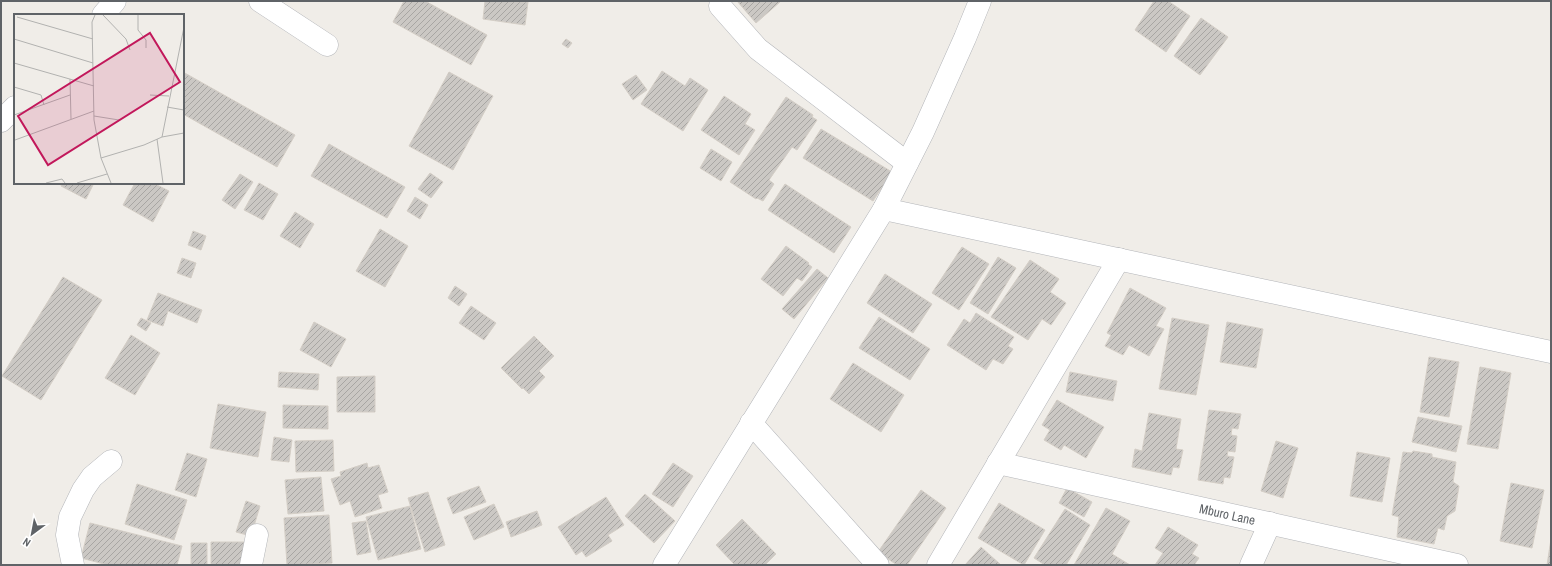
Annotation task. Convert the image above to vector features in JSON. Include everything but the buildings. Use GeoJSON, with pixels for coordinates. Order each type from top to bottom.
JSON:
{"type":"FeatureCollection","features":[{"type":"Feature","properties":{"kind":"street"},"geometry":{"type":"LineString","coordinates":[[104,14],[115,1]]}},
{"type":"Feature","properties":{"kind":"street"},"geometry":{"type":"LineString","coordinates":[[260,1],[327,45]]}},
{"type":"Feature","properties":{"kind":"street"},"geometry":{"type":"LineString","coordinates":[[664,565],[750,423],[884,209],[923,132],[980,1]]}},
{"type":"Feature","properties":{"kind":"street"},"geometry":{"type":"LineString","coordinates":[[720,6],[758,49],[907,163]]}},
{"type":"Feature","properties":{"kind":"street"},"geometry":{"type":"LineString","coordinates":[[1,121],[14,108]]}},
{"type":"Feature","properties":{"kind":"street"},"geometry":{"type":"LineString","coordinates":[[884,209],[1551,352]]}},
{"type":"Feature","properties":{"kind":"street"},"geometry":{"type":"LineString","coordinates":[[938,565],[1119,259]]}},
{"type":"Feature","properties":{"kind":"street"},"geometry":{"type":"LineString","coordinates":[[750,423],[878,565]]}},
{"type":"Feature","properties":{"kind":"street"},"geometry":{"type":"LineString","coordinates":[[74,565],[67,535],[70,517],[83,490],[92,478],[111,461]]}},
{"type":"Feature","properties":{"kind":"street","name":"Mburo Lane"},"geometry":{"type":"LineString","coordinates":[[998,463],[1458,565]]}},
{"type":"Feature","properties":{"kind":"street"},"geometry":{"type":"LineString","coordinates":[[1251,565],[1270,523]]}},
{"type":"Feature","properties":{"kind":"street"},"geometry":{"type":"LineString","coordinates":[[251,565],[257,535]]}}]}
